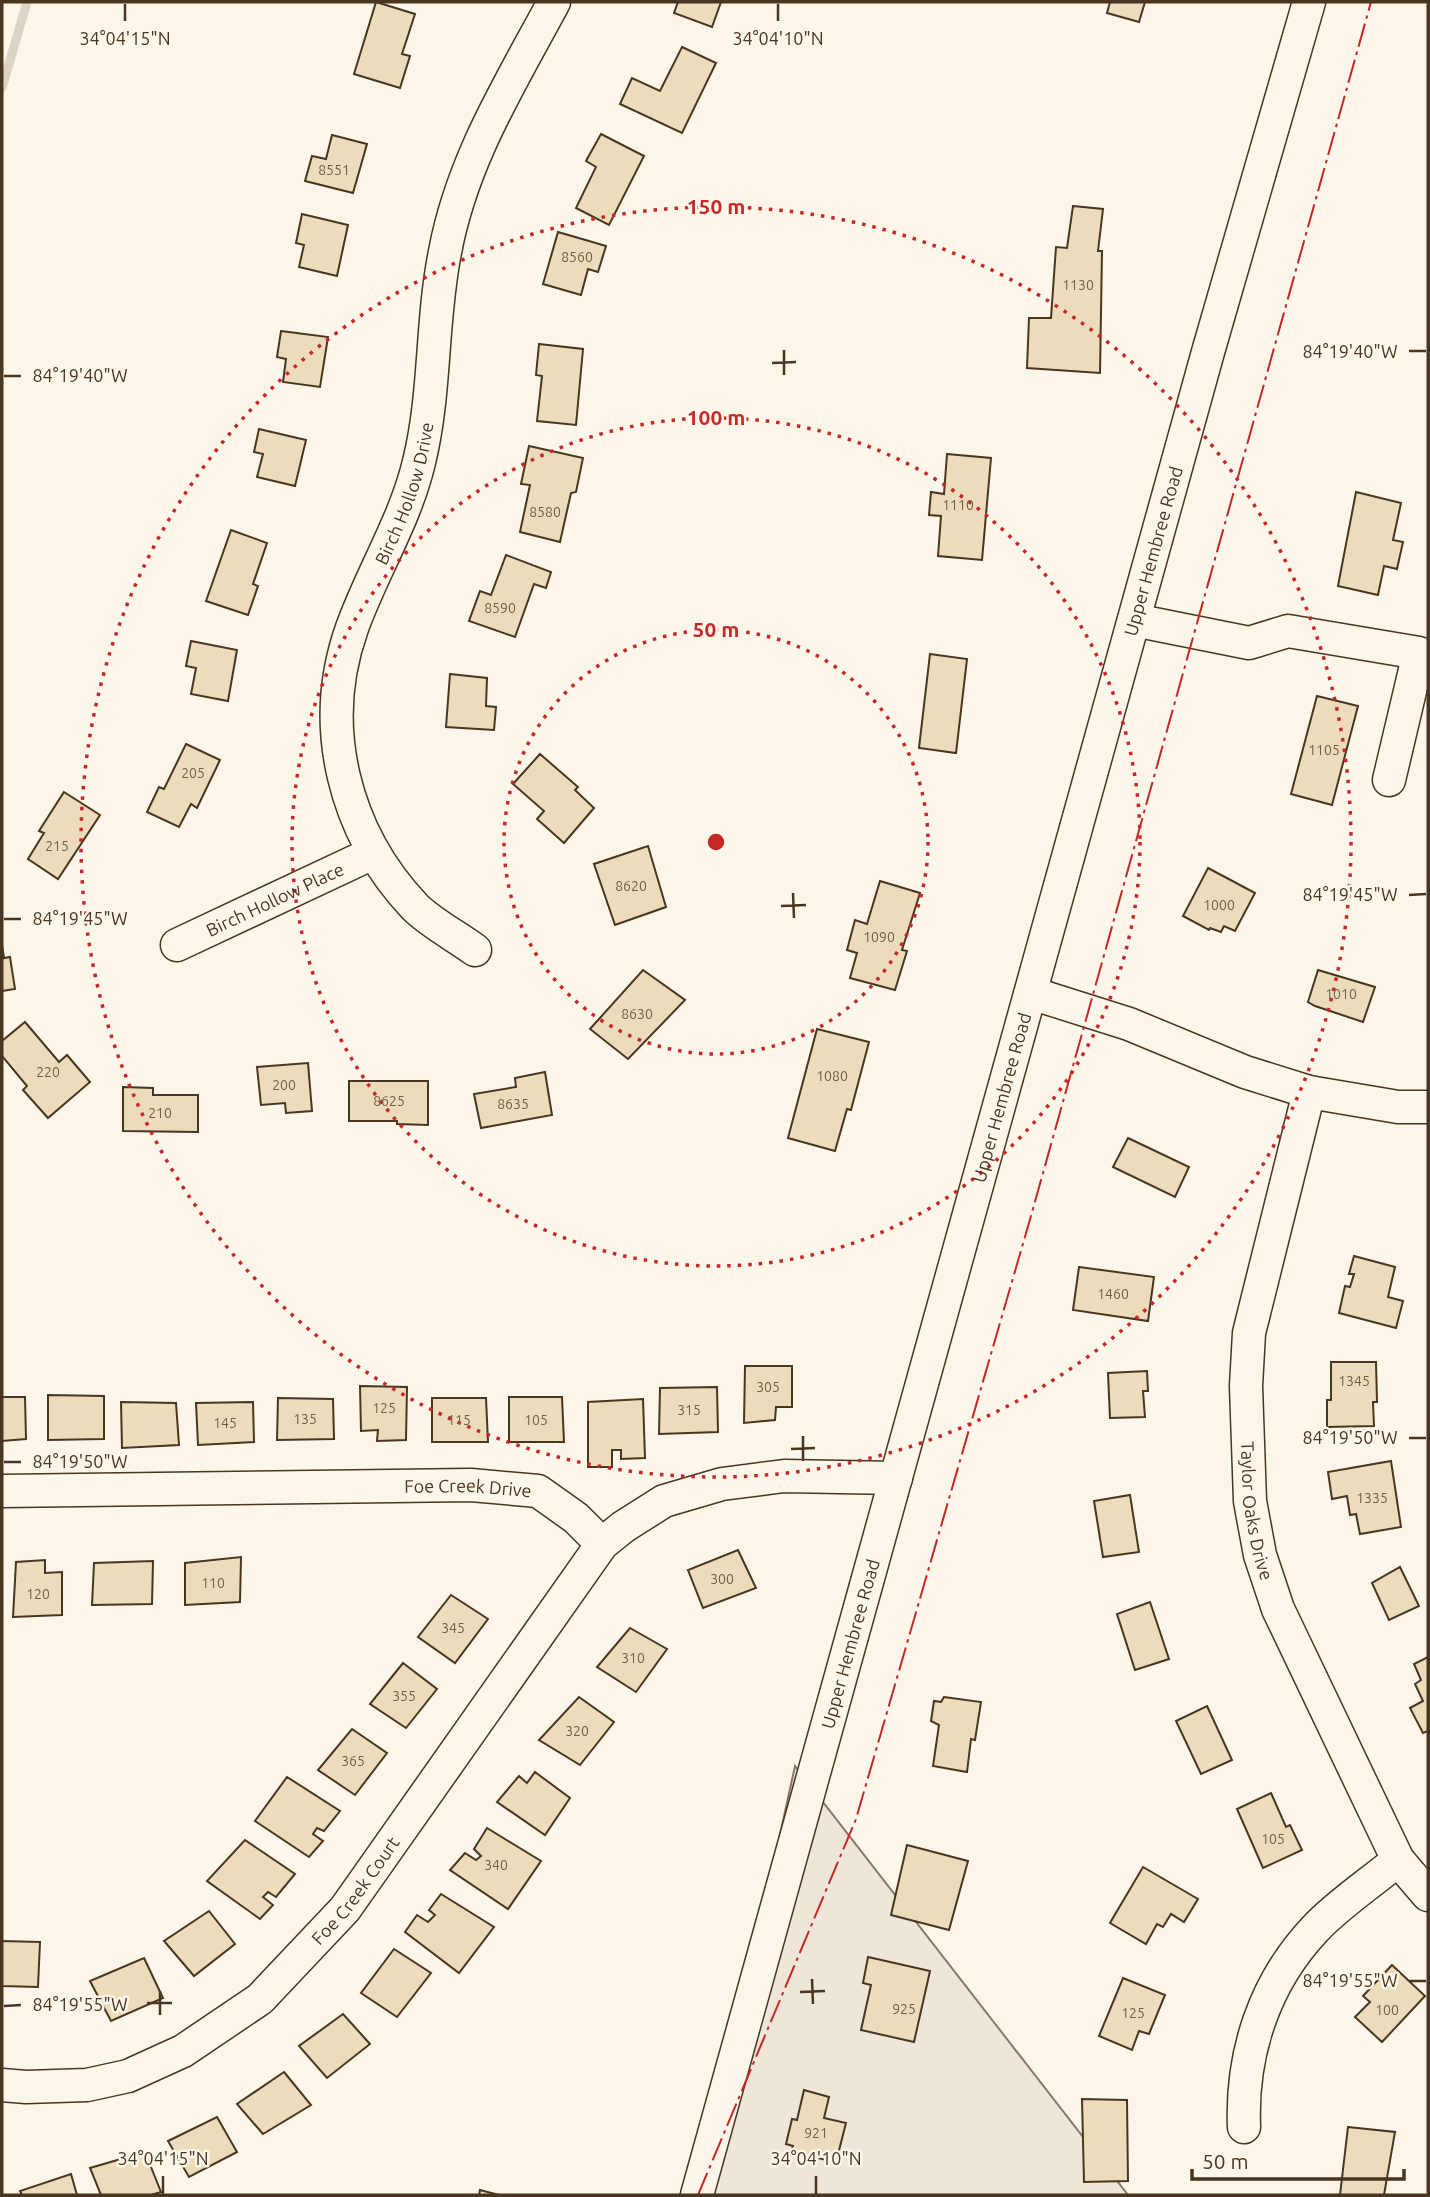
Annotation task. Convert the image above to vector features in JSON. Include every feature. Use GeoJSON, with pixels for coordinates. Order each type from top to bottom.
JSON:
{"type":"FeatureCollection","features":[{"type":"Feature","properties":{"kind":"street","name":"Birch Hollow Drive"},"geometry":{"type":"LineString","coordinates":[[475,950],[416,908],[373,853],[352,810],[340,766],[336,717],[340,672],[352,628],[401,517],[419,462],[428,413],[444,254],[459,191],[480,140],[554,2]]}},
{"type":"Feature","properties":{"kind":"street","name":"Upper Hembree Road"},"geometry":{"type":"LineString","coordinates":[[697,2195],[1208,352],[1309,2]]}},
{"type":"Feature","properties":{"kind":"street"},"geometry":{"type":"LineString","coordinates":[[1134,620],[1249,643],[1288,631],[1419,653],[1389,780]]}},
{"type":"Feature","properties":{"kind":"street","name":"Birch Hollow Place"},"geometry":{"type":"LineString","coordinates":[[177,945],[373,853]]}},
{"type":"Feature","properties":{"kind":"street"},"geometry":{"type":"LineString","coordinates":[[1031,993],[1129,1024],[1245,1072],[1309,1092],[1398,1107],[1428,1107]]}},
{"type":"Feature","properties":{"kind":"street","name":"Taylor Oaks Drive"},"geometry":{"type":"LineString","coordinates":[[1309,1092],[1249,1333],[1246,1386],[1251,1501],[1260,1555],[1278,1609],[1398,1860],[1428,1895]]}},
{"type":"Feature","properties":{"kind":"street"},"geometry":{"type":"LineString","coordinates":[[602,1544],[622,1527],[664,1501],[722,1484],[784,1476],[896,1478]]}},
{"type":"Feature","properties":{"kind":"street","name":"Foe Creek Drive"},"geometry":{"type":"LineString","coordinates":[[2,1491],[471,1485],[538,1491],[576,1518],[602,1544]]}},
{"type":"Feature","properties":{"kind":"street","name":"Foe Creek Court"},"geometry":{"type":"LineString","coordinates":[[2,2085],[87,2085],[128,2077],[183,2051],[260,1999],[345,1909],[602,1544]]}},
{"type":"Feature","properties":{"kind":"street"},"geometry":{"type":"LineString","coordinates":[[1244,2127],[1242,2095],[1247,2063],[1262,2011],[1279,1975],[1315,1929],[1398,1860]]}},
{"type":"Feature","properties":{"kind":"shaded area"},"geometry":{"type":"Polygon","coordinates":[[[795,1766],[1128,2195],[701,2195],[795,1766]]]}},
{"type":"Feature","properties":{"kind":"building"},"geometry":{"type":"Polygon","coordinates":[[[376,2],[415,14],[402,54],[410,56],[400,88],[354,74],[376,2]]]}},
{"type":"Feature","properties":{"kind":"building"},"geometry":{"type":"Polygon","coordinates":[[[678,2],[721,2],[712,27],[674,13],[678,2]]]}},
{"type":"Feature","properties":{"kind":"building"},"geometry":{"type":"Polygon","coordinates":[[[1110,2],[1145,2],[1139,22],[1107,13],[1110,2]]]}},
{"type":"Feature","properties":{"kind":"building"},"geometry":{"type":"Polygon","coordinates":[[[682,47],[716,63],[682,133],[620,104],[632,78],[660,91],[682,47]]]}},
{"type":"Feature","properties":{"kind":"building"},"geometry":{"type":"Polygon","coordinates":[[[601,134],[644,156],[609,225],[576,208],[596,167],[586,161],[601,134]]]}},
{"type":"Feature","properties":{"kind":"building"},"geometry":{"type":"Polygon","coordinates":[[[332,135],[367,144],[353,193],[305,181],[312,156],[326,159],[332,135]]]}},
{"type":"Feature","properties":{"kind":"building"},"geometry":{"type":"Polygon","coordinates":[[[1073,206],[1103,209],[1098,251],[1102,251],[1100,373],[1027,368],[1029,318],[1051,318],[1056,247],[1067,248],[1073,206]]]}},
{"type":"Feature","properties":{"kind":"building"},"geometry":{"type":"Polygon","coordinates":[[[302,214],[348,225],[337,276],[299,267],[304,245],[296,243],[302,214]]]}},
{"type":"Feature","properties":{"kind":"building"},"geometry":{"type":"Polygon","coordinates":[[[558,232],[606,246],[598,272],[588,269],[581,295],[543,284],[558,232]]]}},
{"type":"Feature","properties":{"kind":"building"},"geometry":{"type":"Polygon","coordinates":[[[281,331],[328,337],[320,387],[283,382],[286,359],[277,357],[281,331]]]}},
{"type":"Feature","properties":{"kind":"building"},"geometry":{"type":"Polygon","coordinates":[[[539,344],[583,349],[576,425],[537,421],[542,376],[536,375],[539,344]]]}},
{"type":"Feature","properties":{"kind":"building"},"geometry":{"type":"Polygon","coordinates":[[[259,429],[306,440],[295,486],[257,477],[263,454],[254,452],[259,429]]]}},
{"type":"Feature","properties":{"kind":"building"},"geometry":{"type":"Polygon","coordinates":[[[529,446],[583,458],[576,492],[571,493],[560,542],[520,532],[530,485],[521,484],[529,446]]]}},
{"type":"Feature","properties":{"kind":"building"},"geometry":{"type":"Polygon","coordinates":[[[947,454],[991,458],[982,560],[938,556],[941,516],[929,515],[931,492],[944,494],[947,454]]]}},
{"type":"Feature","properties":{"kind":"building"},"geometry":{"type":"Polygon","coordinates":[[[1356,492],[1401,503],[1393,540],[1403,542],[1397,569],[1384,566],[1378,595],[1338,586],[1356,492]]]}},
{"type":"Feature","properties":{"kind":"building"},"geometry":{"type":"Polygon","coordinates":[[[231,530],[267,543],[253,584],[258,586],[248,615],[206,601],[231,530]]]}},
{"type":"Feature","properties":{"kind":"building"},"geometry":{"type":"Polygon","coordinates":[[[506,555],[551,572],[546,588],[534,584],[515,637],[469,621],[480,591],[491,595],[506,555]]]}},
{"type":"Feature","properties":{"kind":"building"},"geometry":{"type":"Polygon","coordinates":[[[191,641],[237,650],[228,701],[191,694],[196,668],[186,666],[191,641]]]}},
{"type":"Feature","properties":{"kind":"building"},"geometry":{"type":"Polygon","coordinates":[[[930,654],[967,659],[956,753],[919,748],[930,654]]]}},
{"type":"Feature","properties":{"kind":"building"},"geometry":{"type":"Polygon","coordinates":[[[450,674],[487,678],[486,706],[496,707],[494,730],[446,727],[450,674]]]}},
{"type":"Feature","properties":{"kind":"building"},"geometry":{"type":"Polygon","coordinates":[[[1317,696],[1358,706],[1332,805],[1291,794],[1317,696]]]}},
{"type":"Feature","properties":{"kind":"building"},"geometry":{"type":"Polygon","coordinates":[[[186,744],[220,760],[197,808],[191,804],[179,827],[147,812],[159,787],[164,789],[186,744]]]}},
{"type":"Feature","properties":{"kind":"building"},"geometry":{"type":"Polygon","coordinates":[[[540,754],[578,787],[575,790],[594,808],[564,843],[537,819],[544,811],[513,784],[540,754]]]}},
{"type":"Feature","properties":{"kind":"building"},"geometry":{"type":"Polygon","coordinates":[[[64,792],[100,815],[58,879],[28,859],[44,833],[39,831],[64,792]]]}},
{"type":"Feature","properties":{"kind":"building"},"geometry":{"type":"Polygon","coordinates":[[[648,846],[666,907],[615,925],[594,864],[648,846]]]}},
{"type":"Feature","properties":{"kind":"building"},"geometry":{"type":"Polygon","coordinates":[[[1208,868],[1255,893],[1235,931],[1224,926],[1221,932],[1210,928],[1209,930],[1183,916],[1208,868]]]}},
{"type":"Feature","properties":{"kind":"building"},"geometry":{"type":"Polygon","coordinates":[[[880,881],[920,893],[902,950],[907,951],[895,990],[850,978],[857,953],[847,950],[855,920],[867,924],[880,881]]]}},
{"type":"Feature","properties":{"kind":"building"},"geometry":{"type":"Polygon","coordinates":[[[2,945],[4,958],[10,957],[15,989],[2,991],[2,945]]]}},
{"type":"Feature","properties":{"kind":"building"},"geometry":{"type":"Polygon","coordinates":[[[643,970],[685,1000],[628,1059],[590,1029],[643,970]]]}},
{"type":"Feature","properties":{"kind":"building"},"geometry":{"type":"Polygon","coordinates":[[[1318,970],[1375,987],[1363,1022],[1308,1002],[1318,970]]]}},
{"type":"Feature","properties":{"kind":"building"},"geometry":{"type":"Polygon","coordinates":[[[25,1022],[59,1062],[67,1055],[90,1082],[48,1118],[23,1090],[27,1086],[2,1056],[2,1041],[25,1022]]]}},
{"type":"Feature","properties":{"kind":"building"},"geometry":{"type":"Polygon","coordinates":[[[817,1029],[869,1042],[851,1110],[847,1109],[835,1151],[788,1138],[817,1029]]]}},
{"type":"Feature","properties":{"kind":"building"},"geometry":{"type":"Polygon","coordinates":[[[308,1063],[312,1111],[286,1113],[285,1103],[261,1105],[257,1067],[308,1063]]]}},
{"type":"Feature","properties":{"kind":"building"},"geometry":{"type":"Polygon","coordinates":[[[545,1072],[552,1115],[481,1128],[474,1094],[516,1087],[515,1078],[545,1072]]]}},
{"type":"Feature","properties":{"kind":"building"},"geometry":{"type":"Polygon","coordinates":[[[349,1081],[428,1081],[428,1125],[397,1124],[397,1121],[349,1121],[349,1081]]]}},
{"type":"Feature","properties":{"kind":"building"},"geometry":{"type":"Polygon","coordinates":[[[123,1087],[153,1088],[153,1095],[198,1095],[198,1132],[123,1131],[123,1087]]]}},
{"type":"Feature","properties":{"kind":"building"},"geometry":{"type":"Polygon","coordinates":[[[1128,1138],[1189,1167],[1175,1197],[1113,1167],[1128,1138]]]}},
{"type":"Feature","properties":{"kind":"building"},"geometry":{"type":"Polygon","coordinates":[[[1354,1256],[1395,1267],[1388,1297],[1403,1301],[1396,1328],[1339,1313],[1345,1286],[1350,1287],[1354,1274],[1349,1274],[1354,1256]]]}},
{"type":"Feature","properties":{"kind":"building"},"geometry":{"type":"Polygon","coordinates":[[[1079,1267],[1154,1277],[1148,1321],[1073,1310],[1079,1267]]]}},
{"type":"Feature","properties":{"kind":"building"},"geometry":{"type":"Polygon","coordinates":[[[1331,1362],[1376,1362],[1377,1402],[1373,1402],[1374,1426],[1327,1427],[1327,1400],[1331,1400],[1331,1362]]]}},
{"type":"Feature","properties":{"kind":"building"},"geometry":{"type":"Polygon","coordinates":[[[745,1366],[792,1366],[792,1407],[776,1407],[775,1420],[744,1423],[745,1366]]]}},
{"type":"Feature","properties":{"kind":"building"},"geometry":{"type":"Polygon","coordinates":[[[1147,1371],[1148,1391],[1143,1391],[1145,1417],[1110,1418],[1108,1373],[1147,1371]]]}},
{"type":"Feature","properties":{"kind":"building"},"geometry":{"type":"Polygon","coordinates":[[[360,1386],[407,1387],[406,1440],[377,1441],[378,1430],[361,1431],[360,1386]]]}},
{"type":"Feature","properties":{"kind":"building"},"geometry":{"type":"Polygon","coordinates":[[[717,1387],[718,1432],[659,1434],[660,1388],[717,1387]]]}},
{"type":"Feature","properties":{"kind":"building"},"geometry":{"type":"Polygon","coordinates":[[[48,1395],[104,1396],[104,1439],[48,1440],[48,1395]]]}},
{"type":"Feature","properties":{"kind":"building"},"geometry":{"type":"Polygon","coordinates":[[[2,1397],[25,1397],[26,1439],[2,1441],[2,1397]]]}},
{"type":"Feature","properties":{"kind":"building"},"geometry":{"type":"Polygon","coordinates":[[[509,1397],[562,1397],[564,1442],[509,1442],[509,1397]]]}},
{"type":"Feature","properties":{"kind":"building"},"geometry":{"type":"Polygon","coordinates":[[[278,1398],[333,1399],[334,1439],[277,1440],[278,1398]]]}},
{"type":"Feature","properties":{"kind":"building"},"geometry":{"type":"Polygon","coordinates":[[[432,1398],[486,1398],[488,1442],[432,1442],[432,1398]]]}},
{"type":"Feature","properties":{"kind":"building"},"geometry":{"type":"Polygon","coordinates":[[[643,1399],[645,1458],[621,1459],[621,1450],[612,1450],[612,1467],[588,1467],[588,1402],[643,1399]]]}},
{"type":"Feature","properties":{"kind":"building"},"geometry":{"type":"Polygon","coordinates":[[[121,1402],[176,1403],[179,1445],[122,1448],[121,1402]]]}},
{"type":"Feature","properties":{"kind":"building"},"geometry":{"type":"Polygon","coordinates":[[[253,1402],[254,1442],[198,1445],[196,1403],[253,1402]]]}},
{"type":"Feature","properties":{"kind":"building"},"geometry":{"type":"Polygon","coordinates":[[[1391,1461],[1401,1527],[1360,1534],[1356,1514],[1350,1515],[1347,1496],[1332,1499],[1328,1472],[1391,1461]]]}},
{"type":"Feature","properties":{"kind":"building"},"geometry":{"type":"Polygon","coordinates":[[[1130,1495],[1139,1552],[1103,1557],[1094,1501],[1130,1495]]]}},
{"type":"Feature","properties":{"kind":"building"},"geometry":{"type":"Polygon","coordinates":[[[738,1550],[756,1588],[703,1608],[688,1570],[738,1550]]]}},
{"type":"Feature","properties":{"kind":"building"},"geometry":{"type":"Polygon","coordinates":[[[241,1557],[240,1602],[185,1605],[185,1563],[241,1557]]]}},
{"type":"Feature","properties":{"kind":"building"},"geometry":{"type":"Polygon","coordinates":[[[45,1560],[45,1573],[62,1572],[62,1615],[13,1617],[16,1562],[45,1560]]]}},
{"type":"Feature","properties":{"kind":"building"},"geometry":{"type":"Polygon","coordinates":[[[153,1561],[152,1604],[92,1605],[94,1563],[153,1561]]]}},
{"type":"Feature","properties":{"kind":"building"},"geometry":{"type":"Polygon","coordinates":[[[1400,1567],[1419,1606],[1389,1620],[1372,1583],[1400,1567]]]}},
{"type":"Feature","properties":{"kind":"building"},"geometry":{"type":"Polygon","coordinates":[[[451,1595],[488,1619],[455,1663],[418,1637],[451,1595]]]}},
{"type":"Feature","properties":{"kind":"building"},"geometry":{"type":"Polygon","coordinates":[[[1150,1602],[1169,1659],[1135,1670],[1117,1614],[1150,1602]]]}},
{"type":"Feature","properties":{"kind":"building"},"geometry":{"type":"Polygon","coordinates":[[[630,1628],[667,1649],[636,1692],[597,1667],[630,1628]]]}},
{"type":"Feature","properties":{"kind":"building"},"geometry":{"type":"Polygon","coordinates":[[[1428,1657],[1428,1731],[1423,1733],[1410,1708],[1423,1701],[1415,1684],[1421,1680],[1414,1664],[1428,1657]]]}},
{"type":"Feature","properties":{"kind":"building"},"geometry":{"type":"Polygon","coordinates":[[[403,1663],[437,1689],[406,1728],[370,1704],[403,1663]]]}},
{"type":"Feature","properties":{"kind":"building"},"geometry":{"type":"Polygon","coordinates":[[[579,1697],[614,1722],[580,1765],[539,1740],[579,1697]]]}},
{"type":"Feature","properties":{"kind":"building"},"geometry":{"type":"Polygon","coordinates":[[[944,1697],[981,1702],[975,1740],[971,1739],[967,1772],[933,1766],[939,1725],[931,1721],[934,1701],[941,1702],[944,1697]]]}},
{"type":"Feature","properties":{"kind":"building"},"geometry":{"type":"Polygon","coordinates":[[[1207,1706],[1232,1760],[1201,1774],[1176,1721],[1207,1706]]]}},
{"type":"Feature","properties":{"kind":"building"},"geometry":{"type":"Polygon","coordinates":[[[352,1729],[387,1753],[355,1795],[318,1770],[352,1729]]]}},
{"type":"Feature","properties":{"kind":"building"},"geometry":{"type":"Polygon","coordinates":[[[535,1772],[570,1798],[545,1835],[497,1802],[519,1776],[527,1783],[535,1772]]]}},
{"type":"Feature","properties":{"kind":"building"},"geometry":{"type":"Polygon","coordinates":[[[287,1777],[340,1811],[324,1831],[317,1828],[313,1834],[323,1841],[309,1857],[255,1821],[287,1777]]]}},
{"type":"Feature","properties":{"kind":"building"},"geometry":{"type":"Polygon","coordinates":[[[1271,1793],[1286,1827],[1290,1825],[1302,1850],[1263,1868],[1237,1809],[1271,1793]]]}},
{"type":"Feature","properties":{"kind":"building"},"geometry":{"type":"Polygon","coordinates":[[[487,1828],[541,1861],[508,1909],[450,1870],[465,1853],[476,1860],[481,1856],[474,1849],[487,1828]]]}},
{"type":"Feature","properties":{"kind":"building"},"geometry":{"type":"Polygon","coordinates":[[[245,1840],[295,1874],[276,1897],[268,1892],[263,1897],[273,1905],[260,1919],[207,1881],[245,1840]]]}},
{"type":"Feature","properties":{"kind":"building"},"geometry":{"type":"Polygon","coordinates":[[[907,1845],[968,1861],[949,1930],[891,1915],[907,1845]]]}},
{"type":"Feature","properties":{"kind":"building"},"geometry":{"type":"Polygon","coordinates":[[[1143,1867],[1198,1899],[1184,1922],[1171,1914],[1163,1927],[1157,1924],[1146,1944],[1110,1923],[1143,1867]]]}},
{"type":"Feature","properties":{"kind":"building"},"geometry":{"type":"Polygon","coordinates":[[[441,1894],[494,1927],[459,1973],[405,1932],[417,1915],[428,1922],[435,1915],[429,1910],[441,1894]]]}},
{"type":"Feature","properties":{"kind":"building"},"geometry":{"type":"Polygon","coordinates":[[[209,1911],[235,1944],[194,1976],[164,1941],[209,1911]]]}},
{"type":"Feature","properties":{"kind":"building"},"geometry":{"type":"Polygon","coordinates":[[[2,1941],[40,1942],[38,1987],[2,1986],[2,1941]]]}},
{"type":"Feature","properties":{"kind":"building"},"geometry":{"type":"Polygon","coordinates":[[[394,1949],[431,1973],[397,2017],[361,1993],[394,1949]]]}},
{"type":"Feature","properties":{"kind":"building"},"geometry":{"type":"Polygon","coordinates":[[[868,1957],[930,1971],[914,2042],[861,2030],[871,1985],[863,1983],[868,1957]]]}},
{"type":"Feature","properties":{"kind":"building"},"geometry":{"type":"Polygon","coordinates":[[[144,1958],[163,1998],[111,2021],[90,1981],[144,1958]]]}},
{"type":"Feature","properties":{"kind":"building"},"geometry":{"type":"Polygon","coordinates":[[[1392,1965],[1425,1996],[1382,2042],[1355,2017],[1370,2002],[1363,1996],[1392,1965]]]}},
{"type":"Feature","properties":{"kind":"building"},"geometry":{"type":"Polygon","coordinates":[[[1123,1978],[1165,1995],[1149,2034],[1139,2031],[1132,2050],[1099,2036],[1123,1978]]]}},
{"type":"Feature","properties":{"kind":"building"},"geometry":{"type":"Polygon","coordinates":[[[343,2014],[370,2044],[327,2078],[299,2046],[343,2014]]]}},
{"type":"Feature","properties":{"kind":"building"},"geometry":{"type":"Polygon","coordinates":[[[284,2072],[311,2105],[263,2134],[237,2104],[284,2072]]]}},
{"type":"Feature","properties":{"kind":"building"},"geometry":{"type":"Polygon","coordinates":[[[804,2090],[829,2097],[824,2118],[846,2123],[836,2162],[791,2152],[793,2146],[786,2144],[792,2119],[797,2120],[804,2090]]]}},
{"type":"Feature","properties":{"kind":"building"},"geometry":{"type":"Polygon","coordinates":[[[1082,2099],[1127,2100],[1128,2181],[1084,2182],[1082,2099]]]}},
{"type":"Feature","properties":{"kind":"building"},"geometry":{"type":"Polygon","coordinates":[[[217,2117],[237,2152],[189,2177],[168,2141],[217,2117]]]}},
{"type":"Feature","properties":{"kind":"building"},"geometry":{"type":"Polygon","coordinates":[[[1348,2127],[1395,2132],[1384,2195],[1340,2195],[1348,2127]]]}},
{"type":"Feature","properties":{"kind":"building"},"geometry":{"type":"Polygon","coordinates":[[[145,2152],[161,2192],[151,2195],[101,2195],[90,2168],[145,2152]]]}},
{"type":"Feature","properties":{"kind":"building"},"geometry":{"type":"Polygon","coordinates":[[[71,2174],[77,2195],[22,2195],[20,2191],[71,2174]]]}},
{"type":"Feature","properties":{"kind":"building"},"geometry":{"type":"Polygon","coordinates":[[[480,2190],[499,2195],[479,2195],[480,2190]]]}},
{"type":"Feature","properties":{"kind":"waterway"},"geometry":{"type":"LineString","coordinates":[[2,88],[27,2]]}},
{"type":"Feature","properties":{"kind":"power"},"geometry":{"type":"LineString","coordinates":[[698,2195],[856,1819],[1029,1223],[1371,2]]}}]}
